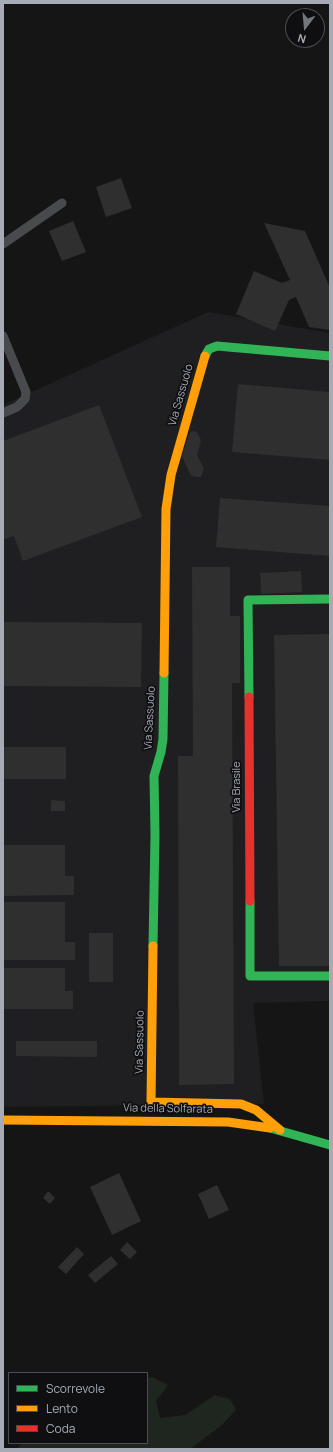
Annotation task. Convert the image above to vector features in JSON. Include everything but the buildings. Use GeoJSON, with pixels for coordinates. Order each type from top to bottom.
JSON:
{"type":"FeatureCollection","features":[{"type":"Feature","properties":{"kind":"street"},"geometry":{"type":"LineString","coordinates":[[3,244],[62,203]]}},
{"type":"Feature","properties":{"kind":"street"},"geometry":{"type":"LineString","coordinates":[[3,336],[26,392],[24,398],[17,407],[3,413]]}},
{"type":"Feature","properties":{"kind":"street","name":"Via Sassuolo"},"geometry":{"type":"LineString","coordinates":[[280,1130],[256,1110],[241,1104],[151,1102],[155,835],[154,776],[163,739],[166,509],[171,475],[204,357],[209,349],[217,346],[330,356]]}},
{"type":"Feature","properties":{"kind":"street","name":"Via Brasile"},"geometry":{"type":"LineString","coordinates":[[330,599],[248,600],[250,976],[330,976]]}},
{"type":"Feature","properties":{"kind":"street","name":"Via della Solfarata"},"geometry":{"type":"LineString","coordinates":[[3,1120],[228,1122],[280,1130],[330,1145]]}},
{"type":"Feature","properties":{"kind":"shaded area"},"geometry":{"type":"Polygon","coordinates":[[[208,312],[330,333],[330,1001],[253,1003],[264,1104],[3,1107],[3,405],[208,312]]]}},
{"type":"Feature","properties":{"kind":"shaded area"},"geometry":{"type":"Polygon","coordinates":[[[152,1377],[168,1385],[156,1401],[160,1418],[185,1415],[215,1395],[230,1399],[236,1410],[221,1426],[190,1449],[17,1449],[20,1444],[148,1444],[148,1378],[152,1377]]]}},
{"type":"Feature","properties":{"kind":"traffic: fast"},"geometry":{"type":"LineString","coordinates":[[205,356],[209,349],[217,346],[330,356]]}},
{"type":"Feature","properties":{"kind":"traffic: fast"},"geometry":{"type":"LineString","coordinates":[[249,697],[248,600],[330,599]]}},
{"type":"Feature","properties":{"kind":"traffic: fast"},"geometry":{"type":"LineString","coordinates":[[153,946],[155,835],[154,776],[163,739],[164,673]]}},
{"type":"Feature","properties":{"kind":"traffic: fast"},"geometry":{"type":"LineString","coordinates":[[250,901],[250,976],[330,976]]}},
{"type":"Feature","properties":{"kind":"traffic: fast"},"geometry":{"type":"LineString","coordinates":[[270,1128],[330,1145]]}},
{"type":"Feature","properties":{"kind":"traffic: slow"},"geometry":{"type":"LineString","coordinates":[[164,673],[166,509],[171,475],[205,356]]}},
{"type":"Feature","properties":{"kind":"traffic: slow"},"geometry":{"type":"LineString","coordinates":[[153,946],[151,1102],[241,1104],[256,1110],[280,1130]]}},
{"type":"Feature","properties":{"kind":"traffic: slow"},"geometry":{"type":"LineString","coordinates":[[3,1120],[228,1122],[270,1128]]}},
{"type":"Feature","properties":{"kind":"traffic: jam"},"geometry":{"type":"LineString","coordinates":[[249,697],[250,901]]}}]}
